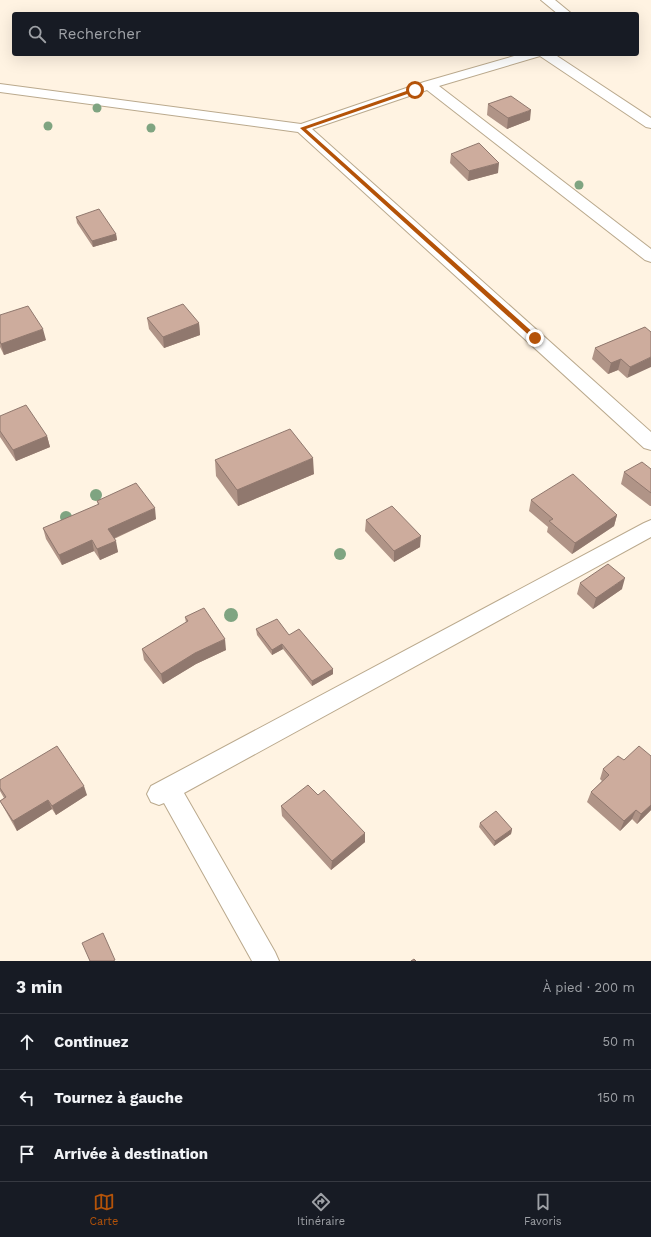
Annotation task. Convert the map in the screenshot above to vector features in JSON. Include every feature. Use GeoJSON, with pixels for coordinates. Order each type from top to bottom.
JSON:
{"type":"FeatureCollection","features":[{"type":"Feature","properties":{"kind":"street"},"geometry":{"type":"LineString","coordinates":[[547,0],[563,12]]}},
{"type":"Feature","properties":{"kind":"street"},"geometry":{"type":"LineString","coordinates":[[0,88],[302,128],[429,85],[528,56]]}},
{"type":"Feature","properties":{"kind":"street"},"geometry":{"type":"LineString","coordinates":[[548,56],[651,124]]}},
{"type":"Feature","properties":{"kind":"street"},"geometry":{"type":"LineString","coordinates":[[429,85],[651,256]]}},
{"type":"Feature","properties":{"kind":"street"},"geometry":{"type":"LineString","coordinates":[[302,128],[651,443]]}},
{"type":"Feature","properties":{"kind":"street"},"geometry":{"type":"LineString","coordinates":[[266,961],[164,791],[651,528]]}},
{"type":"Feature","properties":{"kind":"building"},"geometry":{"type":"Polygon","coordinates":[[[511,96],[531,110],[508,118],[488,104],[511,96]]]}},
{"type":"Feature","properties":{"kind":"building"},"geometry":{"type":"Polygon","coordinates":[[[479,143],[499,163],[469,171],[451,154],[479,143]]]}},
{"type":"Feature","properties":{"kind":"building"},"geometry":{"type":"Polygon","coordinates":[[[99,209],[116,234],[92,241],[76,217],[99,209]]]}},
{"type":"Feature","properties":{"kind":"building"},"geometry":{"type":"Polygon","coordinates":[[[183,304],[199,323],[163,337],[147,318],[183,304]]]}},
{"type":"Feature","properties":{"kind":"building"},"geometry":{"type":"Polygon","coordinates":[[[28,306],[43,329],[1,344],[0,315],[28,306]]]}},
{"type":"Feature","properties":{"kind":"building"},"geometry":{"type":"Polygon","coordinates":[[[645,327],[651,332],[651,357],[630,367],[621,359],[611,363],[595,348],[645,327]]]}},
{"type":"Feature","properties":{"kind":"building"},"geometry":{"type":"Polygon","coordinates":[[[26,405],[47,436],[13,450],[0,431],[0,416],[26,405]]]}},
{"type":"Feature","properties":{"kind":"building"},"geometry":{"type":"Polygon","coordinates":[[[290,429],[313,458],[237,490],[215,460],[290,429]]]}},
{"type":"Feature","properties":{"kind":"building"},"geometry":{"type":"Polygon","coordinates":[[[642,462],[651,469],[651,493],[624,472],[642,462]]]}},
{"type":"Feature","properties":{"kind":"building"},"geometry":{"type":"Polygon","coordinates":[[[573,474],[617,515],[575,543],[549,521],[553,519],[531,500],[573,474]]]}},
{"type":"Feature","properties":{"kind":"building"},"geometry":{"type":"Polygon","coordinates":[[[136,483],[155,508],[108,529],[116,541],[97,549],[92,540],[59,555],[43,528],[99,504],[97,501],[136,483]]]}},
{"type":"Feature","properties":{"kind":"building"},"geometry":{"type":"Polygon","coordinates":[[[392,506],[421,536],[394,551],[366,520],[392,506]]]}},
{"type":"Feature","properties":{"kind":"building"},"geometry":{"type":"Polygon","coordinates":[[[608,564],[625,578],[596,598],[580,583],[608,564]]]}},
{"type":"Feature","properties":{"kind":"building"},"geometry":{"type":"Polygon","coordinates":[[[204,608],[225,639],[195,653],[161,674],[142,649],[188,621],[185,617],[204,608]]]}},
{"type":"Feature","properties":{"kind":"building"},"geometry":{"type":"Polygon","coordinates":[[[277,619],[289,635],[299,629],[333,669],[312,681],[282,644],[272,650],[256,629],[277,619]]]}},
{"type":"Feature","properties":{"kind":"building"},"geometry":{"type":"Polygon","coordinates":[[[57,746],[84,786],[52,806],[48,800],[13,821],[0,801],[6,797],[0,788],[0,780],[57,746]]]}},
{"type":"Feature","properties":{"kind":"building"},"geometry":{"type":"Polygon","coordinates":[[[639,746],[651,756],[651,805],[641,814],[636,810],[624,821],[591,792],[609,775],[603,769],[618,756],[624,760],[639,746]]]}},
{"type":"Feature","properties":{"kind":"building"},"geometry":{"type":"Polygon","coordinates":[[[308,785],[318,795],[324,790],[365,833],[332,861],[281,806],[308,785]]]}},
{"type":"Feature","properties":{"kind":"building"},"geometry":{"type":"Polygon","coordinates":[[[496,811],[512,829],[495,841],[480,823],[496,811]]]}},
{"type":"Feature","properties":{"kind":"building"},"geometry":{"type":"Polygon","coordinates":[[[103,933],[115,960],[90,961],[82,943],[103,933]]]}},
{"type":"Feature","properties":{"kind":"route"},"geometry":{"type":"LineString","coordinates":[[415,90],[302,128],[535,338]]}}]}
